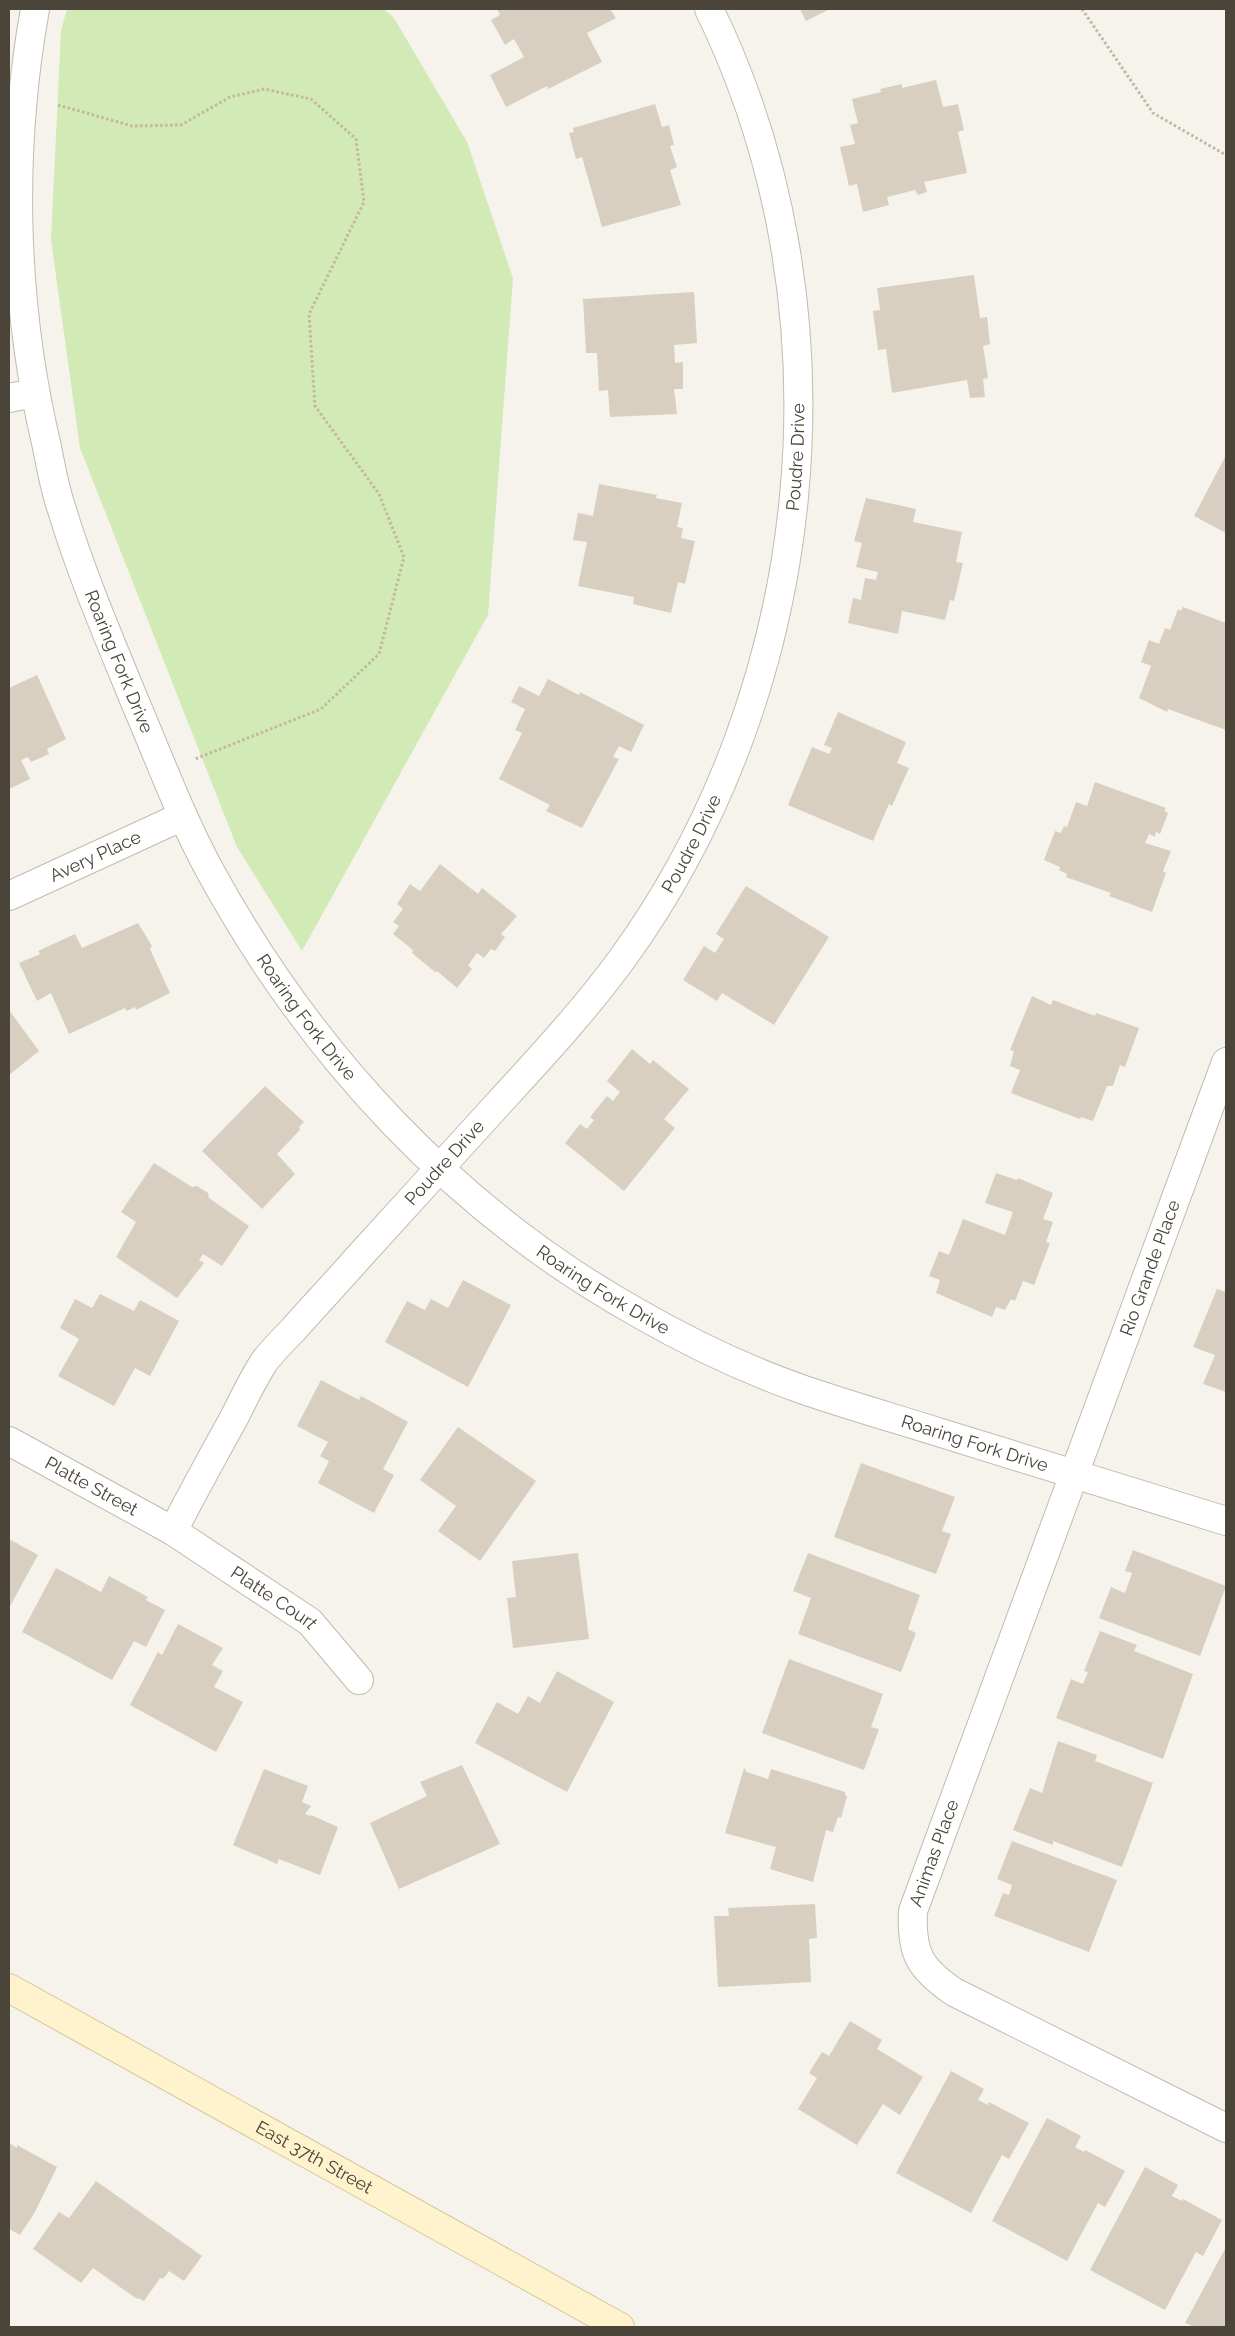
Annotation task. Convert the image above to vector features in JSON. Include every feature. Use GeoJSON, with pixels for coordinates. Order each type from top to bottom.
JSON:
{"type":"FeatureCollection","features":[{"type":"Feature","properties":{"kind":"main road","name":"East 37th Street"},"geometry":{"type":"LineString","coordinates":[[9,1988],[620,2327]]}},
{"type":"Feature","properties":{"kind":"street","name":"Roaring Fork Drive"},"geometry":{"type":"LineString","coordinates":[[35,9],[18,55],[22,95],[17,210],[22,306],[21,396],[92,598],[183,816],[208,867],[255,949],[321,1042],[370,1100],[439,1169],[496,1218],[558,1264],[638,1314],[732,1361],[803,1389],[1226,1521]]}},
{"type":"Feature","properties":{"kind":"street","name":"Poudre Drive"},"geometry":{"type":"LineString","coordinates":[[173,1531],[265,1360],[573,1022],[623,957],[668,888],[700,830],[739,740],[771,637],[784,582],[796,484],[798,402],[793,304],[780,223],[755,126],[721,34],[709,9]]}},
{"type":"Feature","properties":{"kind":"street","name":"Avery Place"},"geometry":{"type":"LineString","coordinates":[[9,896],[183,816]]}},
{"type":"Feature","properties":{"kind":"street","name":"Rio Grande Place"},"geometry":{"type":"LineString","coordinates":[[1074,1474],[1226,1062]]}},
{"type":"Feature","properties":{"kind":"street","name":"Platte Street"},"geometry":{"type":"LineString","coordinates":[[9,1442],[173,1531]]}},
{"type":"Feature","properties":{"kind":"street","name":"Animas Place"},"geometry":{"type":"LineString","coordinates":[[1074,1474],[912,1911],[912,1936],[918,1956],[932,1977],[954,1992],[1226,2128]]}},
{"type":"Feature","properties":{"kind":"street","name":"Platte Court"},"geometry":{"type":"LineString","coordinates":[[173,1531],[310,1622],[359,1680]]}},
{"type":"Feature","properties":{"kind":"path"},"geometry":{"type":"LineString","coordinates":[[1082,9],[1153,113],[1226,155]]}},
{"type":"Feature","properties":{"kind":"path"},"geometry":{"type":"LineString","coordinates":[[22,95],[132,126],[181,124],[230,97],[264,90],[311,99],[356,138],[364,202],[308,314],[315,406],[379,494],[404,558],[379,654],[321,709],[164,771]]}},
{"type":"Feature","properties":{"kind":"green space"},"geometry":{"type":"Polygon","coordinates":[[[67,9],[384,9],[394,18],[467,142],[513,278],[488,615],[302,951],[237,847],[80,448],[51,240],[61,31],[67,9]]]}},
{"type":"Feature","properties":{"kind":"building"},"geometry":{"type":"Polygon","coordinates":[[[497,9],[610,9],[616,18],[587,33],[602,62],[548,89],[547,86],[506,107],[490,75],[524,57],[514,39],[505,45],[491,20],[500,15],[497,9]]]}},
{"type":"Feature","properties":{"kind":"building"},"geometry":{"type":"Polygon","coordinates":[[[800,9],[830,9],[806,21],[800,9]]]}},
{"type":"Feature","properties":{"kind":"building"},"geometry":{"type":"Polygon","coordinates":[[[936,80],[943,107],[958,104],[964,130],[958,132],[967,173],[924,182],[927,192],[918,195],[915,190],[887,197],[889,205],[863,212],[857,184],[849,186],[840,147],[855,144],[850,125],[858,123],[852,99],[881,92],[880,89],[902,84],[902,88],[936,80]]]}},
{"type":"Feature","properties":{"kind":"building"},"geometry":{"type":"Polygon","coordinates":[[[655,104],[662,127],[669,125],[674,145],[670,146],[677,167],[670,170],[681,205],[602,227],[582,157],[576,159],[569,133],[574,132],[573,128],[655,104]]]}},
{"type":"Feature","properties":{"kind":"building"},"geometry":{"type":"Polygon","coordinates":[[[974,275],[980,318],[987,317],[990,344],[983,346],[988,378],[983,379],[985,397],[970,398],[967,380],[892,393],[886,349],[878,350],[873,311],[880,310],[877,288],[974,275]]]}},
{"type":"Feature","properties":{"kind":"building"},"geometry":{"type":"Polygon","coordinates":[[[694,292],[697,343],[674,345],[675,363],[683,362],[683,389],[674,389],[677,414],[610,417],[608,390],[599,391],[597,353],[586,353],[583,299],[694,292]]]}},
{"type":"Feature","properties":{"kind":"building"},"geometry":{"type":"Polygon","coordinates":[[[1226,455],[1226,533],[1194,516],[1226,455]]]}},
{"type":"Feature","properties":{"kind":"building"},"geometry":{"type":"Polygon","coordinates":[[[599,484],[657,495],[656,498],[682,503],[677,527],[683,528],[681,538],[695,541],[685,584],[678,582],[671,613],[633,604],[634,597],[578,586],[587,542],[573,540],[578,513],[593,516],[599,484]]]}},
{"type":"Feature","properties":{"kind":"building"},"geometry":{"type":"Polygon","coordinates":[[[866,498],[916,509],[913,522],[962,532],[956,562],[963,563],[954,601],[950,600],[945,620],[902,611],[898,634],[848,623],[853,598],[861,600],[865,578],[876,580],[878,572],[856,567],[862,543],[854,541],[866,498]]]}},
{"type":"Feature","properties":{"kind":"building"},"geometry":{"type":"Polygon","coordinates":[[[1183,607],[1226,623],[1226,730],[1168,709],[1167,712],[1139,698],[1151,666],[1141,662],[1149,640],[1159,644],[1165,628],[1170,630],[1178,609],[1181,611],[1183,607]]]}},
{"type":"Feature","properties":{"kind":"building"},"geometry":{"type":"Polygon","coordinates":[[[37,675],[66,739],[47,749],[49,754],[31,762],[28,757],[21,760],[30,779],[9,789],[9,688],[37,675]]]}},
{"type":"Feature","properties":{"kind":"building"},"geometry":{"type":"Polygon","coordinates":[[[548,679],[579,695],[580,692],[644,725],[631,752],[619,746],[613,757],[619,759],[582,828],[546,811],[550,805],[499,779],[522,733],[515,730],[525,709],[511,702],[519,686],[539,696],[548,679]]]}},
{"type":"Feature","properties":{"kind":"building"},"geometry":{"type":"Polygon","coordinates":[[[838,712],[906,742],[897,763],[909,768],[892,806],[889,804],[873,841],[788,805],[812,747],[829,754],[832,748],[824,745],[838,712]]]}},
{"type":"Feature","properties":{"kind":"building"},"geometry":{"type":"Polygon","coordinates":[[[1095,782],[1166,808],[1164,811],[1168,813],[1160,834],[1156,832],[1155,837],[1149,834],[1145,843],[1171,851],[1163,871],[1166,873],[1152,912],[1109,896],[1111,893],[1066,877],[1067,874],[1059,870],[1060,867],[1044,860],[1055,831],[1061,833],[1064,826],[1067,827],[1076,802],[1087,806],[1095,782]]]}},
{"type":"Feature","properties":{"kind":"building"},"geometry":{"type":"Polygon","coordinates":[[[440,864],[478,894],[482,888],[517,916],[501,934],[505,937],[495,951],[491,949],[484,958],[477,953],[468,965],[472,969],[457,988],[412,953],[413,950],[393,934],[399,926],[393,922],[403,909],[397,904],[410,884],[420,891],[440,864]]]}},
{"type":"Feature","properties":{"kind":"building"},"geometry":{"type":"Polygon","coordinates":[[[746,886],[829,937],[774,1025],[722,993],[717,1001],[683,980],[704,946],[715,953],[724,939],[716,934],[746,886]]]}},
{"type":"Feature","properties":{"kind":"building"},"geometry":{"type":"Polygon","coordinates":[[[138,923],[152,946],[150,949],[170,993],[136,1010],[135,1007],[127,1011],[125,1008],[69,1034],[51,993],[37,1001],[19,963],[40,954],[38,951],[75,934],[82,948],[138,923]]]}},
{"type":"Feature","properties":{"kind":"building"},"geometry":{"type":"Polygon","coordinates":[[[1032,996],[1051,1005],[1053,1000],[1095,1016],[1096,1013],[1139,1028],[1125,1067],[1120,1065],[1113,1086],[1107,1086],[1093,1121],[1081,1117],[1080,1119],[1011,1093],[1020,1070],[1010,1066],[1014,1051],[1010,1050],[1032,996]]]}},
{"type":"Feature","properties":{"kind":"building"},"geometry":{"type":"Polygon","coordinates":[[[9,1010],[39,1051],[9,1075],[9,1010]]]}},
{"type":"Feature","properties":{"kind":"building"},"geometry":{"type":"Polygon","coordinates":[[[632,1049],[650,1064],[653,1060],[689,1089],[664,1119],[675,1128],[624,1191],[565,1143],[580,1124],[587,1129],[594,1120],[590,1117],[607,1096],[613,1101],[620,1092],[607,1081],[632,1049]]]}},
{"type":"Feature","properties":{"kind":"building"},"geometry":{"type":"Polygon","coordinates":[[[265,1086],[304,1122],[299,1127],[300,1130],[277,1154],[295,1174],[262,1209],[202,1151],[265,1086]]]}},
{"type":"Feature","properties":{"kind":"building"},"geometry":{"type":"Polygon","coordinates":[[[154,1163],[192,1187],[197,1186],[208,1193],[209,1198],[249,1226],[222,1266],[203,1254],[199,1260],[204,1263],[177,1298],[116,1257],[136,1222],[121,1212],[154,1163]]]}},
{"type":"Feature","properties":{"kind":"building"},"geometry":{"type":"Polygon","coordinates":[[[996,1173],[1017,1180],[1018,1178],[1053,1193],[1043,1219],[1053,1222],[1046,1242],[1050,1243],[1034,1285],[1023,1281],[1015,1301],[1011,1299],[1005,1310],[996,1307],[992,1317],[936,1293],[940,1280],[929,1276],[939,1251],[949,1255],[963,1219],[1005,1235],[1013,1212],[985,1203],[996,1173]]]}},
{"type":"Feature","properties":{"kind":"building"},"geometry":{"type":"Polygon","coordinates":[[[463,1280],[511,1305],[468,1387],[385,1342],[407,1301],[425,1310],[431,1299],[448,1308],[463,1280]]]}},
{"type":"Feature","properties":{"kind":"building"},"geometry":{"type":"Polygon","coordinates":[[[1217,1289],[1226,1292],[1226,1392],[1203,1384],[1215,1355],[1193,1347],[1217,1289]]]}},
{"type":"Feature","properties":{"kind":"building"},"geometry":{"type":"Polygon","coordinates":[[[100,1294],[134,1311],[140,1300],[179,1321],[150,1376],[135,1368],[114,1406],[58,1376],[79,1339],[60,1328],[75,1299],[92,1308],[100,1294]]]}},
{"type":"Feature","properties":{"kind":"building"},"geometry":{"type":"Polygon","coordinates":[[[321,1380],[359,1400],[361,1396],[408,1422],[383,1469],[394,1475],[374,1513],[318,1483],[329,1461],[320,1456],[328,1442],[297,1426],[321,1380]]]}},
{"type":"Feature","properties":{"kind":"building"},"geometry":{"type":"Polygon","coordinates":[[[458,1427],[536,1481],[480,1561],[438,1531],[456,1506],[420,1480],[458,1427]]]}},
{"type":"Feature","properties":{"kind":"building"},"geometry":{"type":"Polygon","coordinates":[[[861,1463],[955,1497],[942,1531],[951,1534],[936,1574],[834,1537],[861,1463]]]}},
{"type":"Feature","properties":{"kind":"building"},"geometry":{"type":"Polygon","coordinates":[[[9,1539],[38,1555],[9,1608],[9,1539]]]}},
{"type":"Feature","properties":{"kind":"building"},"geometry":{"type":"Polygon","coordinates":[[[1133,1550],[1226,1586],[1200,1656],[1099,1618],[1111,1587],[1125,1593],[1132,1573],[1125,1571],[1133,1550]]]}},
{"type":"Feature","properties":{"kind":"building"},"geometry":{"type":"Polygon","coordinates":[[[578,1553],[589,1639],[513,1648],[507,1598],[516,1597],[512,1561],[578,1553]]]}},
{"type":"Feature","properties":{"kind":"building"},"geometry":{"type":"Polygon","coordinates":[[[808,1553],[920,1595],[908,1629],[916,1633],[901,1672],[798,1634],[811,1598],[793,1591],[808,1553]]]}},
{"type":"Feature","properties":{"kind":"building"},"geometry":{"type":"Polygon","coordinates":[[[56,1568],[101,1592],[109,1576],[148,1597],[146,1600],[165,1610],[146,1647],[134,1641],[112,1680],[22,1632],[56,1568]]]}},
{"type":"Feature","properties":{"kind":"building"},"geometry":{"type":"Polygon","coordinates":[[[178,1624],[223,1648],[212,1665],[223,1671],[214,1687],[243,1702],[216,1752],[130,1705],[158,1652],[162,1655],[178,1624]]]}},
{"type":"Feature","properties":{"kind":"building"},"geometry":{"type":"Polygon","coordinates":[[[1100,1631],[1137,1645],[1134,1651],[1193,1674],[1163,1759],[1056,1718],[1071,1679],[1083,1684],[1088,1672],[1084,1671],[1100,1631]]]}},
{"type":"Feature","properties":{"kind":"building"},"geometry":{"type":"Polygon","coordinates":[[[789,1659],[883,1694],[871,1727],[879,1729],[864,1770],[762,1733],[789,1659]]]}},
{"type":"Feature","properties":{"kind":"building"},"geometry":{"type":"Polygon","coordinates":[[[557,1671],[614,1702],[567,1792],[475,1743],[497,1702],[518,1714],[528,1696],[540,1703],[557,1671]]]}},
{"type":"Feature","properties":{"kind":"building"},"geometry":{"type":"Polygon","coordinates":[[[1058,1741],[1097,1755],[1095,1761],[1153,1783],[1122,1867],[1053,1841],[1053,1845],[1013,1830],[1030,1788],[1042,1793],[1058,1741]]]}},
{"type":"Feature","properties":{"kind":"building"},"geometry":{"type":"Polygon","coordinates":[[[462,1765],[500,1844],[399,1889],[370,1823],[427,1796],[420,1782],[462,1765]]]}},
{"type":"Feature","properties":{"kind":"building"},"geometry":{"type":"Polygon","coordinates":[[[744,1768],[747,1772],[768,1779],[771,1769],[845,1792],[847,1796],[841,1818],[838,1817],[833,1832],[826,1830],[813,1882],[770,1869],[776,1847],[725,1833],[744,1768]]]}},
{"type":"Feature","properties":{"kind":"building"},"geometry":{"type":"Polygon","coordinates":[[[264,1769],[308,1786],[302,1802],[311,1806],[305,1814],[338,1827],[320,1875],[279,1859],[277,1864],[233,1845],[264,1769]]]}},
{"type":"Feature","properties":{"kind":"building"},"geometry":{"type":"Polygon","coordinates":[[[1012,1841],[1117,1880],[1089,1952],[994,1916],[1003,1893],[1009,1895],[1012,1885],[997,1879],[1012,1841]]]}},
{"type":"Feature","properties":{"kind":"building"},"geometry":{"type":"Polygon","coordinates":[[[815,1904],[817,1938],[809,1939],[811,1982],[718,1987],[714,1916],[729,1916],[728,1908],[815,1904]]]}},
{"type":"Feature","properties":{"kind":"building"},"geometry":{"type":"Polygon","coordinates":[[[850,2021],[882,2040],[877,2049],[923,2077],[900,2115],[883,2104],[857,2145],[798,2109],[817,2078],[809,2073],[822,2052],[829,2056],[850,2021]]]}},
{"type":"Feature","properties":{"kind":"building"},"geometry":{"type":"Polygon","coordinates":[[[951,2071],[984,2089],[978,2100],[988,2105],[989,2102],[1029,2123],[1009,2159],[1002,2155],[971,2213],[896,2173],[951,2071]]]}},
{"type":"Feature","properties":{"kind":"building"},"geometry":{"type":"Polygon","coordinates":[[[1047,2118],[1081,2136],[1075,2147],[1084,2152],[1085,2150],[1125,2171],[1105,2207],[1098,2203],[1067,2261],[992,2221],[1047,2118]]]}},
{"type":"Feature","properties":{"kind":"building"},"geometry":{"type":"Polygon","coordinates":[[[9,2143],[17,2148],[17,2145],[57,2167],[35,2212],[20,2235],[9,2229],[9,2143]]]}},
{"type":"Feature","properties":{"kind":"building"},"geometry":{"type":"Polygon","coordinates":[[[1145,2167],[1178,2185],[1172,2196],[1182,2201],[1183,2199],[1222,2220],[1203,2256],[1196,2252],[1165,2310],[1090,2270],[1145,2167]]]}},
{"type":"Feature","properties":{"kind":"building"},"geometry":{"type":"Polygon","coordinates":[[[96,2181],[202,2256],[184,2281],[169,2271],[163,2279],[160,2278],[144,2301],[137,2299],[93,2268],[81,2283],[33,2249],[59,2212],[69,2218],[96,2181]]]}},
{"type":"Feature","properties":{"kind":"building"},"geometry":{"type":"Polygon","coordinates":[[[1226,2247],[1226,2327],[1194,2327],[1185,2323],[1226,2247]]]}}]}
